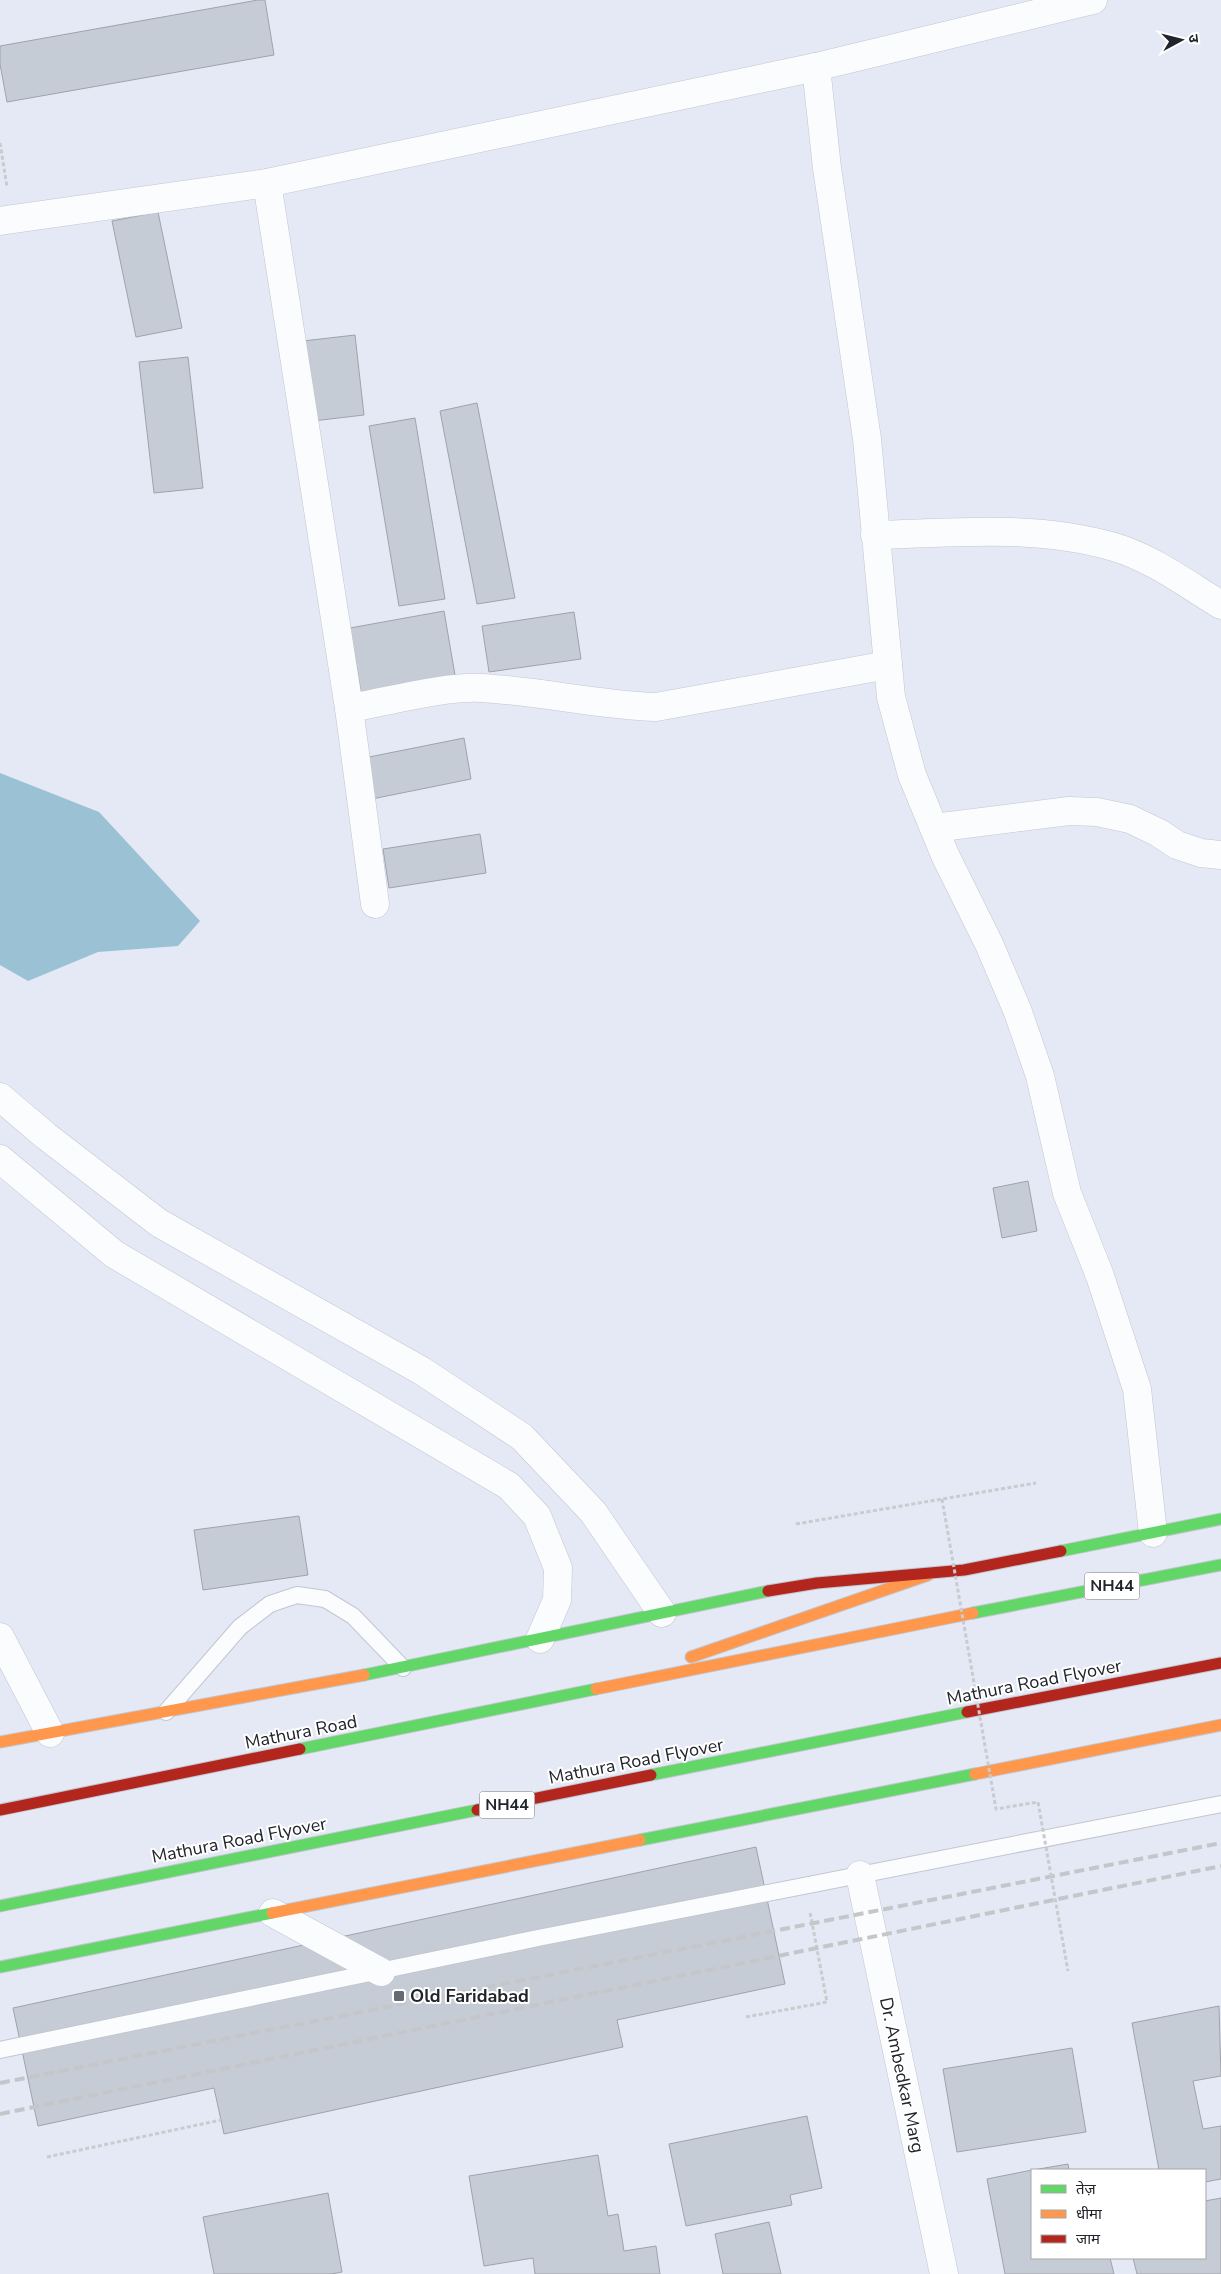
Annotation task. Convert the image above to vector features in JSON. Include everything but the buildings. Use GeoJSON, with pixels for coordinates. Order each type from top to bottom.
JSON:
{"type":"FeatureCollection","features":[{"type":"Feature","properties":{"kind":"main road"},"geometry":{"type":"LineString","coordinates":[[0,1742],[165,1714],[403,1668],[796,1586],[836,1580],[928,1575],[964,1570],[1221,1519]]}},
{"type":"Feature","properties":{"kind":"main road","name":"NH44"},"geometry":{"type":"LineString","coordinates":[[610,1688],[1002,1607],[1221,1566]]}},
{"type":"Feature","properties":{"kind":"main road"},"geometry":{"type":"LineString","coordinates":[[610,1688],[708,1651],[928,1575]]}},
{"type":"Feature","properties":{"kind":"main road","name":"Mathura Road Flyover"},"geometry":{"type":"LineString","coordinates":[[0,1906],[1013,1703],[1221,1664]]}},
{"type":"Feature","properties":{"kind":"main road","name":"Mathura Road"},"geometry":{"type":"LineString","coordinates":[[0,1810],[610,1688]]}},
{"type":"Feature","properties":{"kind":"main road"},"geometry":{"type":"LineString","coordinates":[[0,1967],[1221,1725]]}},
{"type":"Feature","properties":{"kind":"street"},"geometry":{"type":"LineString","coordinates":[[6,220],[267,182],[816,67],[1093,0]]}},
{"type":"Feature","properties":{"kind":"street"},"geometry":{"type":"LineString","coordinates":[[816,67],[827,168],[868,439],[875,535],[891,697],[912,775],[934,828],[989,944],[1018,1012],[1040,1076],[1067,1193],[1116,1321],[1137,1390],[1153,1533]]}},
{"type":"Feature","properties":{"kind":"street"},"geometry":{"type":"LineString","coordinates":[[267,182],[349,708],[375,904]]}},
{"type":"Feature","properties":{"kind":"street"},"geometry":{"type":"LineString","coordinates":[[875,535],[1005,532],[1057,535],[1115,547],[1149,563],[1221,605]]}},
{"type":"Feature","properties":{"kind":"street"},"geometry":{"type":"LineString","coordinates":[[349,708],[442,692],[480,688],[619,706],[656,707],[888,665]]}},
{"type":"Feature","properties":{"kind":"street"},"geometry":{"type":"LineString","coordinates":[[934,828],[1069,811],[1097,812],[1130,820],[1158,833],[1177,845],[1201,853],[1221,855]]}},
{"type":"Feature","properties":{"kind":"street"},"geometry":{"type":"LineString","coordinates":[[0,1097],[46,1136],[159,1223],[422,1371],[522,1437],[593,1512],[662,1613]]}},
{"type":"Feature","properties":{"kind":"street"},"geometry":{"type":"LineString","coordinates":[[0,1159],[114,1254],[509,1486],[537,1516],[558,1568],[557,1600],[540,1639]]}},
{"type":"Feature","properties":{"kind":"street"},"geometry":{"type":"LineString","coordinates":[[0,1637],[50,1733]]}},
{"type":"Feature","properties":{"kind":"street","name":"Dr. Ambedkar Marg"},"geometry":{"type":"LineString","coordinates":[[860,1876],[944,2274]]}},
{"type":"Feature","properties":{"kind":"street"},"geometry":{"type":"LineString","coordinates":[[273,1913],[381,1972]]}},
{"type":"Feature","properties":{"kind":"lane"},"geometry":{"type":"LineString","coordinates":[[165,1714],[240,1626],[270,1604],[297,1595],[325,1599],[353,1616],[403,1668]]}},
{"type":"Feature","properties":{"kind":"lane"},"geometry":{"type":"LineString","coordinates":[[0,2050],[538,1938],[1221,1804]]}},
{"type":"Feature","properties":{"kind":"path"},"geometry":{"type":"LineString","coordinates":[[0,144],[6,220]]}},
{"type":"Feature","properties":{"kind":"path"},"geometry":{"type":"LineString","coordinates":[[796,1524],[1036,1484]]}},
{"type":"Feature","properties":{"kind":"path"},"geometry":{"type":"LineString","coordinates":[[942,1499],[996,1809],[1038,1802],[1068,1971]]}},
{"type":"Feature","properties":{"kind":"path"},"geometry":{"type":"LineString","coordinates":[[746,2017],[827,2002],[805,1887]]}},
{"type":"Feature","properties":{"kind":"path"},"geometry":{"type":"LineString","coordinates":[[46,2157],[221,2120]]}},
{"type":"Feature","properties":{"kind":"water"},"geometry":{"type":"Polygon","coordinates":[[[0,773],[99,812],[200,921],[178,946],[98,952],[28,981],[0,965],[0,773]]]}},
{"type":"Feature","properties":{"kind":"railway"},"geometry":{"type":"LineString","coordinates":[[0,2083],[1221,1843]]}},
{"type":"Feature","properties":{"kind":"railway"},"geometry":{"type":"LineString","coordinates":[[0,2114],[1221,1866]]}},
{"type":"Feature","properties":{"kind":"traffic: fast"},"geometry":{"type":"LineString","coordinates":[[1061,1551],[1221,1519]]}},
{"type":"Feature","properties":{"kind":"traffic: fast"},"geometry":{"type":"LineString","coordinates":[[973,1613],[1221,1565]]}},
{"type":"Feature","properties":{"kind":"traffic: fast"},"geometry":{"type":"LineString","coordinates":[[364,1675],[768,1591]]}},
{"type":"Feature","properties":{"kind":"traffic: fast"},"geometry":{"type":"LineString","coordinates":[[300,1749],[596,1689]]}},
{"type":"Feature","properties":{"kind":"traffic: fast"},"geometry":{"type":"LineString","coordinates":[[651,1775],[967,1712]]}},
{"type":"Feature","properties":{"kind":"traffic: fast"},"geometry":{"type":"LineString","coordinates":[[640,1840],[975,1774]]}},
{"type":"Feature","properties":{"kind":"traffic: fast"},"geometry":{"type":"LineString","coordinates":[[0,1906],[477,1810]]}},
{"type":"Feature","properties":{"kind":"traffic: fast"},"geometry":{"type":"LineString","coordinates":[[0,1967],[272,1913]]}},
{"type":"Feature","properties":{"kind":"traffic: slow"},"geometry":{"type":"LineString","coordinates":[[691,1657],[928,1575]]}},
{"type":"Feature","properties":{"kind":"traffic: slow"},"geometry":{"type":"LineString","coordinates":[[596,1689],[973,1613]]}},
{"type":"Feature","properties":{"kind":"traffic: slow"},"geometry":{"type":"LineString","coordinates":[[0,1742],[364,1675]]}},
{"type":"Feature","properties":{"kind":"traffic: slow"},"geometry":{"type":"LineString","coordinates":[[975,1774],[1221,1725]]}},
{"type":"Feature","properties":{"kind":"traffic: slow"},"geometry":{"type":"LineString","coordinates":[[272,1913],[640,1840]]}},
{"type":"Feature","properties":{"kind":"traffic: jam"},"geometry":{"type":"LineString","coordinates":[[768,1591],[817,1583],[964,1570],[1061,1551]]}},
{"type":"Feature","properties":{"kind":"traffic: jam"},"geometry":{"type":"LineString","coordinates":[[967,1712],[1221,1663]]}},
{"type":"Feature","properties":{"kind":"traffic: jam"},"geometry":{"type":"LineString","coordinates":[[0,1810],[300,1749]]}},
{"type":"Feature","properties":{"kind":"traffic: jam"},"geometry":{"type":"LineString","coordinates":[[477,1810],[651,1775]]}},
{"type":"Feature","properties":{"kind":"place","name":"Old Faridabad"},"geometry":{"type":"Point","coordinates":[399,1996]}}]}
